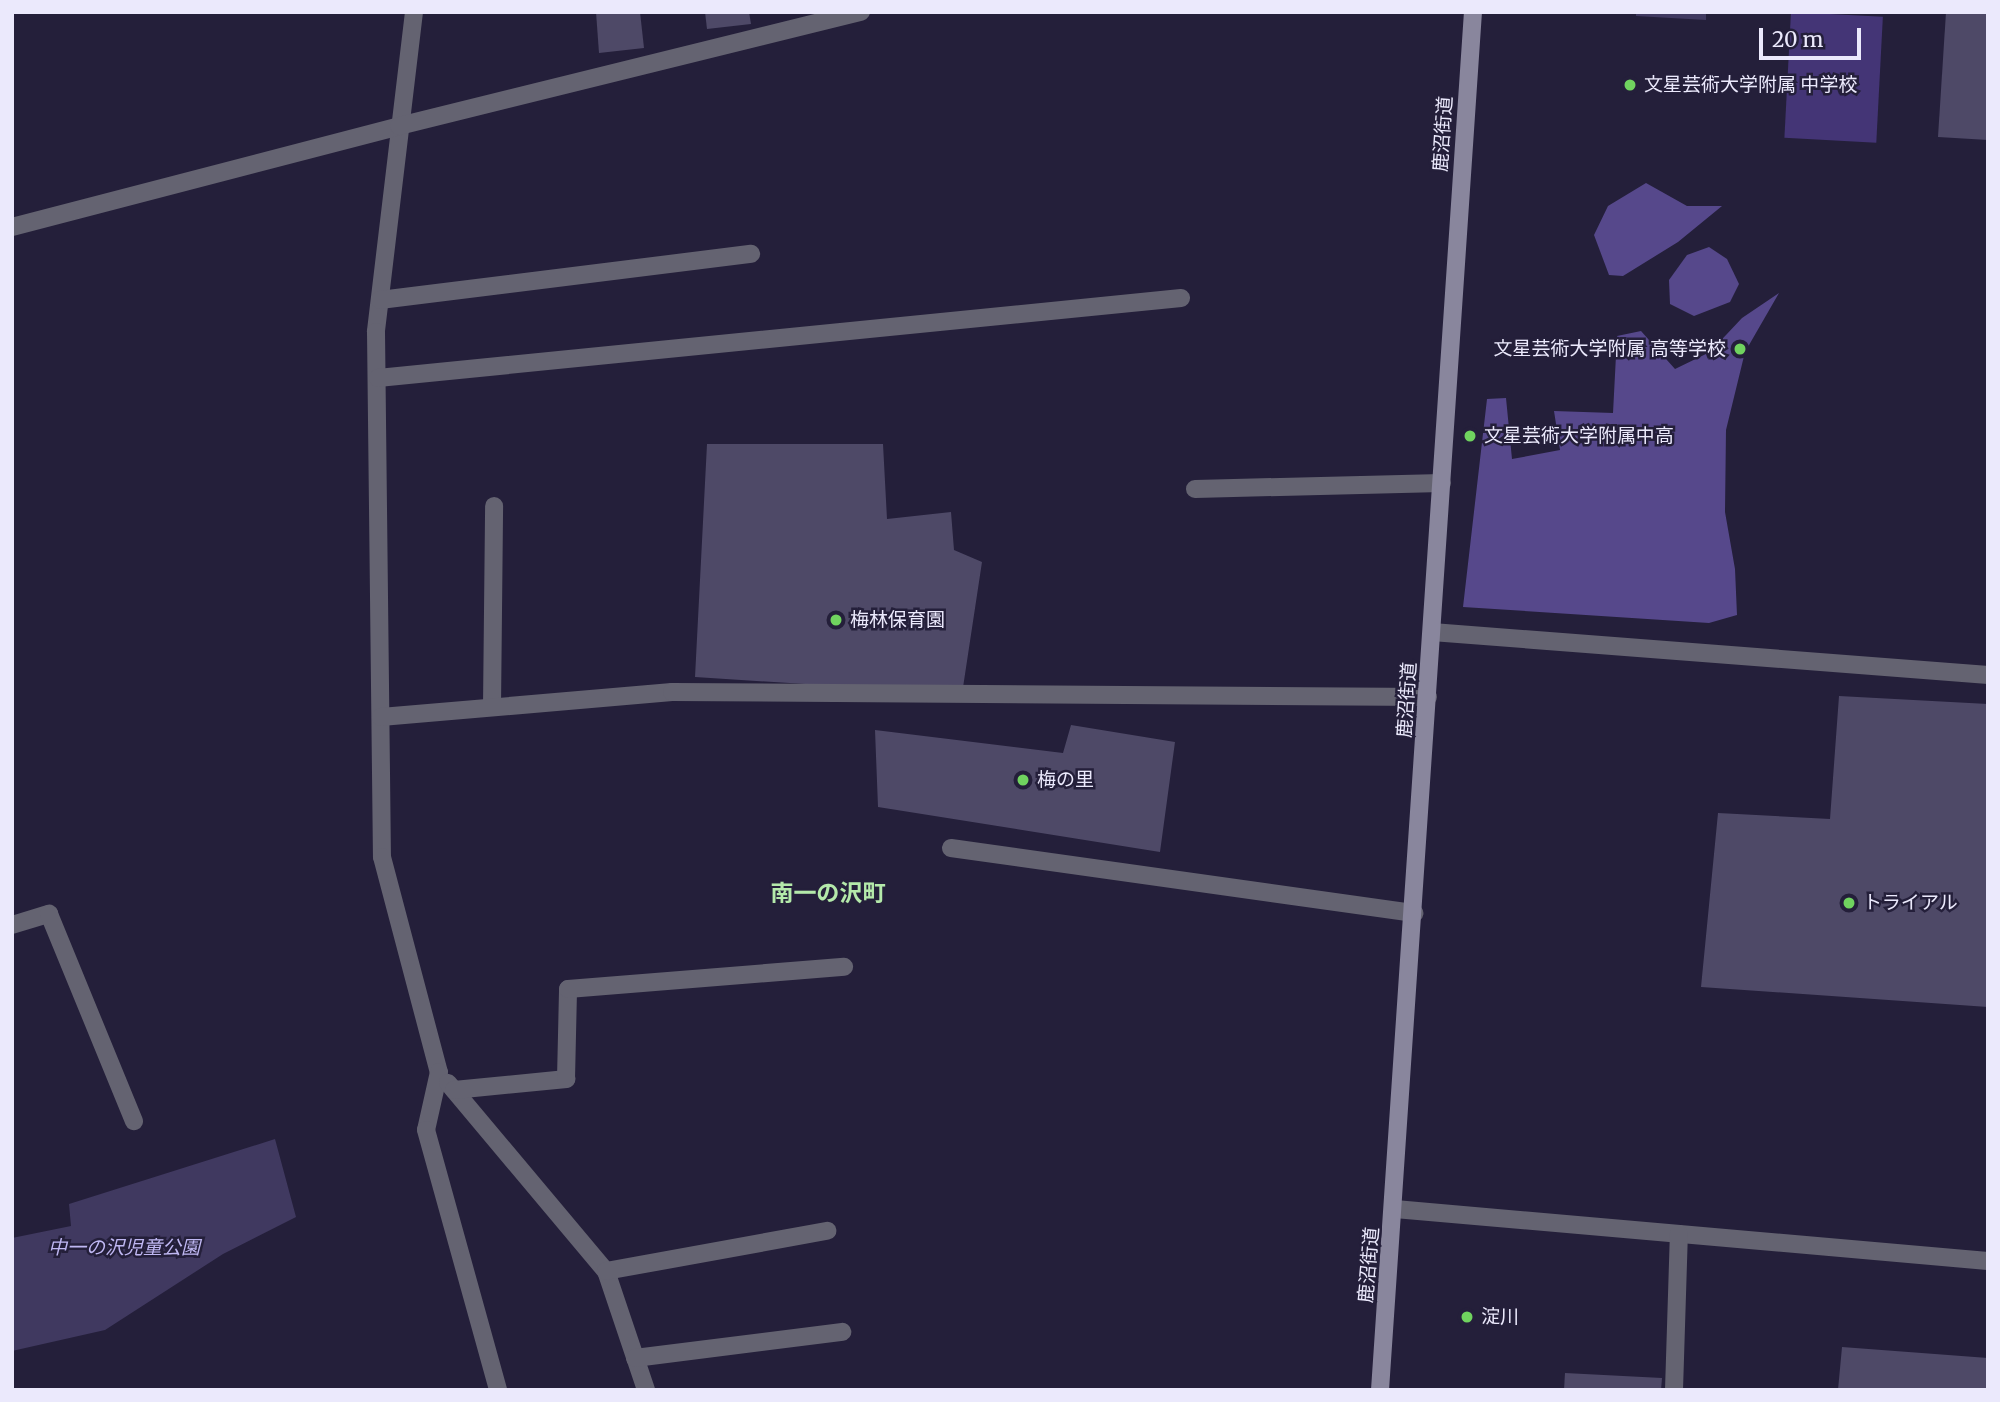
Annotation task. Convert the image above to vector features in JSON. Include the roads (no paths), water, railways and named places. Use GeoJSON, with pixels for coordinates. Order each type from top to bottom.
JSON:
{"type":"FeatureCollection","features":[{"type":"Feature","properties":{"kind":"street"},"geometry":{"type":"LineString","coordinates":[[414,12],[376,332],[382,857],[439,1072],[606,1271],[646,1390]]}},
{"type":"Feature","properties":{"kind":"street"},"geometry":{"type":"LineString","coordinates":[[12,227],[861,12]]}},
{"type":"Feature","properties":{"kind":"street","name":"鹿沼街道"},"geometry":{"type":"LineString","coordinates":[[1380,1390],[1395,1209],[1473,12]]}},
{"type":"Feature","properties":{"kind":"street"},"geometry":{"type":"LineString","coordinates":[[380,300],[751,254]]}},
{"type":"Feature","properties":{"kind":"street"},"geometry":{"type":"LineString","coordinates":[[378,378],[1181,298]]}},
{"type":"Feature","properties":{"kind":"street"},"geometry":{"type":"LineString","coordinates":[[1195,489],[1442,483]]}},
{"type":"Feature","properties":{"kind":"street"},"geometry":{"type":"LineString","coordinates":[[492,707],[494,506]]}},
{"type":"Feature","properties":{"kind":"street"},"geometry":{"type":"LineString","coordinates":[[1432,632],[1988,675]]}},
{"type":"Feature","properties":{"kind":"street"},"geometry":{"type":"LineString","coordinates":[[382,717],[672,692],[1428,697]]}},
{"type":"Feature","properties":{"kind":"street"},"geometry":{"type":"LineString","coordinates":[[951,848],[1414,913]]}},
{"type":"Feature","properties":{"kind":"street"},"geometry":{"type":"LineString","coordinates":[[12,925],[49,914],[134,1121]]}},
{"type":"Feature","properties":{"kind":"street"},"geometry":{"type":"LineString","coordinates":[[454,1090],[566,1079],[568,989],[844,967]]}},
{"type":"Feature","properties":{"kind":"street"},"geometry":{"type":"LineString","coordinates":[[439,1072],[426,1130],[498,1390]]}},
{"type":"Feature","properties":{"kind":"street"},"geometry":{"type":"LineString","coordinates":[[1395,1209],[1988,1261]]}},
{"type":"Feature","properties":{"kind":"street"},"geometry":{"type":"LineString","coordinates":[[606,1271],[827,1231]]}},
{"type":"Feature","properties":{"kind":"street"},"geometry":{"type":"LineString","coordinates":[[1674,1390],[1679,1234]]}},
{"type":"Feature","properties":{"kind":"street"},"geometry":{"type":"LineString","coordinates":[[635,1357],[842,1332]]}},
{"type":"Feature","properties":{"kind":"place","name":"文星芸術大学附属 中学校"},"geometry":{"type":"Point","coordinates":[1630,85]}},
{"type":"Feature","properties":{"kind":"place","name":"文星芸術大学附属 高等学校"},"geometry":{"type":"Point","coordinates":[1740,349]}},
{"type":"Feature","properties":{"kind":"place","name":"文星芸術大学附属中高"},"geometry":{"type":"Point","coordinates":[1470,436]}},
{"type":"Feature","properties":{"kind":"place","name":"梅林保育園"},"geometry":{"type":"Point","coordinates":[836,620]}},
{"type":"Feature","properties":{"kind":"place","name":"梅の里"},"geometry":{"type":"Point","coordinates":[1023,780]}},
{"type":"Feature","properties":{"kind":"place","name":"トライアル"},"geometry":{"type":"Point","coordinates":[1849,903]}},
{"type":"Feature","properties":{"kind":"place","name":"淀川"},"geometry":{"type":"Point","coordinates":[1467,1317]}},
{"type":"Feature","properties":{"kind":"district","name":"南一の沢町"},"geometry":{"type":"Point","coordinates":[828,893]}},
{"type":"Feature","properties":{"kind":"park label","name":"中一の沢児童公園"},"geometry":{"type":"Point","coordinates":[124,1248]}}]}
